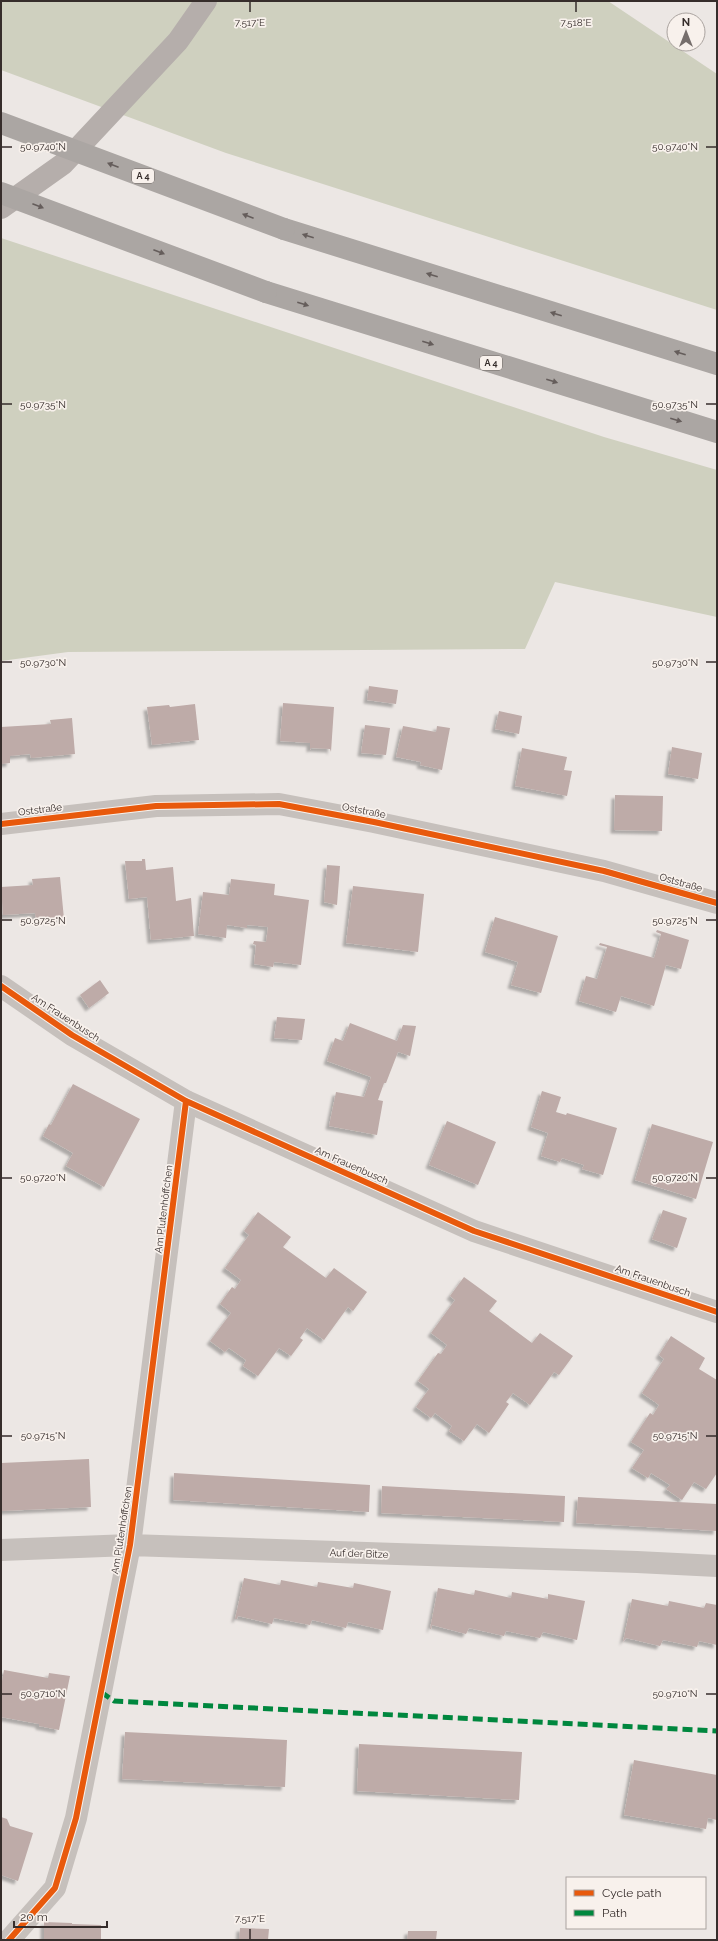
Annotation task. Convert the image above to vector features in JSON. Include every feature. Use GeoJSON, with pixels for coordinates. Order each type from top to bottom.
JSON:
{"type":"FeatureCollection","features":[{"type":"Feature","properties":{"kind":"highway","name":"A 4"},"geometry":{"type":"LineString","coordinates":[[1,123],[284,229],[717,364]]}},
{"type":"Feature","properties":{"kind":"highway","name":"A 4"},"geometry":{"type":"LineString","coordinates":[[1,193],[266,292],[717,432]]}},
{"type":"Feature","properties":{"kind":"main road"},"geometry":{"type":"LineString","coordinates":[[1,208],[63,164],[178,41],[206,1]]}},
{"type":"Feature","properties":{"kind":"street","name":"Oststraße"},"geometry":{"type":"LineString","coordinates":[[1,824],[156,806],[279,804],[374,822],[604,871],[717,903]]}},
{"type":"Feature","properties":{"kind":"street","name":"Am Frauenbusch"},"geometry":{"type":"LineString","coordinates":[[1,986],[72,1035],[186,1101],[474,1230],[717,1312]]}},
{"type":"Feature","properties":{"kind":"street","name":"Am Plutenhöffchen"},"geometry":{"type":"LineString","coordinates":[[9,1940],[55,1888],[76,1818],[130,1545],[186,1101]]}},
{"type":"Feature","properties":{"kind":"street","name":"Auf der Bitze"},"geometry":{"type":"LineString","coordinates":[[1,1550],[130,1545],[717,1566]]}},
{"type":"Feature","properties":{"kind":"green space"},"geometry":{"type":"Polygon","coordinates":[[[1,1],[608,1],[666,40],[666,52],[684,52],[717,74],[717,310],[226,153],[1,70],[1,1]]]}},
{"type":"Feature","properties":{"kind":"green space"},"geometry":{"type":"Polygon","coordinates":[[[1,238],[604,437],[717,470],[717,617],[555,582],[525,649],[68,652],[1,661],[1,238]]]}},
{"type":"Feature","properties":{"kind":"building"},"geometry":{"type":"Polygon","coordinates":[[[369,686],[398,690],[396,704],[367,700],[369,686]]]}},
{"type":"Feature","properties":{"kind":"building"},"geometry":{"type":"Polygon","coordinates":[[[283,703],[334,707],[331,752],[330,749],[311,748],[310,750],[310,743],[280,741],[283,703]]]}},
{"type":"Feature","properties":{"kind":"building"},"geometry":{"type":"Polygon","coordinates":[[[195,704],[199,740],[152,745],[147,707],[169,705],[170,707],[195,704]]]}},
{"type":"Feature","properties":{"kind":"building"},"geometry":{"type":"Polygon","coordinates":[[[499,711],[522,716],[519,734],[495,729],[499,711]]]}},
{"type":"Feature","properties":{"kind":"building"},"geometry":{"type":"Polygon","coordinates":[[[72,718],[75,754],[31,758],[30,754],[10,756],[10,763],[1,764],[1,727],[51,724],[50,720],[72,718]]]}},
{"type":"Feature","properties":{"kind":"building"},"geometry":{"type":"Polygon","coordinates":[[[365,725],[390,728],[386,755],[361,753],[365,725]]]}},
{"type":"Feature","properties":{"kind":"building"},"geometry":{"type":"Polygon","coordinates":[[[403,726],[436,732],[437,726],[450,728],[442,770],[420,765],[421,762],[396,757],[403,726]]]}},
{"type":"Feature","properties":{"kind":"building"},"geometry":{"type":"Polygon","coordinates":[[[672,747],[702,753],[698,779],[668,774],[672,747]]]}},
{"type":"Feature","properties":{"kind":"building"},"geometry":{"type":"Polygon","coordinates":[[[522,748],[567,757],[564,770],[572,771],[567,796],[515,786],[522,748]]]}},
{"type":"Feature","properties":{"kind":"building"},"geometry":{"type":"Polygon","coordinates":[[[615,795],[663,796],[662,831],[614,830],[615,795]]]}},
{"type":"Feature","properties":{"kind":"building"},"geometry":{"type":"Polygon","coordinates":[[[142,859],[145,859],[146,870],[173,867],[176,901],[191,898],[194,936],[151,940],[147,897],[129,899],[125,861],[142,861],[142,859]]]}},
{"type":"Feature","properties":{"kind":"building"},"geometry":{"type":"Polygon","coordinates":[[[327,865],[340,866],[337,905],[324,902],[327,865]]]}},
{"type":"Feature","properties":{"kind":"building"},"geometry":{"type":"Polygon","coordinates":[[[60,877],[64,919],[36,921],[35,913],[3,915],[1,887],[33,885],[32,879],[60,877]]]}},
{"type":"Feature","properties":{"kind":"building"},"geometry":{"type":"Polygon","coordinates":[[[231,879],[275,884],[274,895],[309,900],[301,965],[274,962],[273,967],[254,964],[256,945],[253,944],[254,941],[266,942],[268,927],[247,925],[247,928],[227,925],[226,938],[198,934],[203,892],[229,895],[231,879]]]}},
{"type":"Feature","properties":{"kind":"building"},"geometry":{"type":"Polygon","coordinates":[[[353,886],[424,894],[418,952],[346,943],[353,886]]]}},
{"type":"Feature","properties":{"kind":"building"},"geometry":{"type":"Polygon","coordinates":[[[495,917],[558,936],[541,993],[511,985],[518,962],[485,952],[495,917]]]}},
{"type":"Feature","properties":{"kind":"building"},"geometry":{"type":"Polygon","coordinates":[[[657,930],[689,940],[681,969],[666,965],[654,1006],[621,996],[616,1012],[579,1001],[586,976],[597,979],[607,947],[599,945],[600,943],[654,958],[661,934],[656,932],[657,930]]]}},
{"type":"Feature","properties":{"kind":"building"},"geometry":{"type":"Polygon","coordinates":[[[100,980],[109,993],[89,1008],[80,995],[100,980]]]}},
{"type":"Feature","properties":{"kind":"building"},"geometry":{"type":"Polygon","coordinates":[[[277,1017],[305,1019],[302,1040],[274,1038],[277,1017]]]}},
{"type":"Feature","properties":{"kind":"building"},"geometry":{"type":"Polygon","coordinates":[[[350,1023],[397,1041],[403,1025],[416,1026],[410,1056],[398,1052],[386,1083],[384,1083],[378,1100],[383,1101],[377,1135],[329,1126],[336,1092],[364,1097],[371,1077],[327,1061],[335,1038],[343,1041],[350,1023]]]}},
{"type":"Feature","properties":{"kind":"building"},"geometry":{"type":"Polygon","coordinates":[[[73,1084],[140,1119],[104,1187],[66,1166],[73,1153],[43,1136],[49,1124],[51,1125],[73,1084]]]}},
{"type":"Feature","properties":{"kind":"building"},"geometry":{"type":"Polygon","coordinates":[[[542,1091],[561,1097],[556,1112],[566,1115],[567,1113],[617,1128],[603,1175],[582,1169],[584,1165],[562,1158],[560,1162],[541,1156],[548,1133],[531,1127],[542,1091]]]}},
{"type":"Feature","properties":{"kind":"building"},"geometry":{"type":"Polygon","coordinates":[[[447,1121],[496,1142],[478,1185],[429,1165],[447,1121]]]}},
{"type":"Feature","properties":{"kind":"building"},"geometry":{"type":"Polygon","coordinates":[[[652,1124],[713,1142],[696,1199],[635,1180],[652,1124]]]}},
{"type":"Feature","properties":{"kind":"building"},"geometry":{"type":"Polygon","coordinates":[[[663,1210],[687,1218],[677,1248],[652,1239],[663,1210]]]}},
{"type":"Feature","properties":{"kind":"building"},"geometry":{"type":"Polygon","coordinates":[[[258,1212],[291,1237],[283,1247],[326,1278],[334,1268],[367,1292],[353,1311],[348,1307],[324,1340],[307,1328],[300,1338],[303,1340],[291,1356],[279,1348],[258,1376],[243,1366],[246,1360],[229,1348],[225,1352],[210,1341],[231,1313],[220,1304],[232,1287],[235,1289],[241,1280],[225,1268],[249,1235],[244,1231],[258,1212]]]}},
{"type":"Feature","properties":{"kind":"building"},"geometry":{"type":"Polygon","coordinates":[[[464,1277],[497,1301],[489,1311],[532,1343],[540,1333],[573,1356],[559,1375],[554,1372],[530,1405],[513,1393],[506,1402],[509,1404],[489,1433],[477,1424],[464,1441],[449,1431],[452,1426],[435,1413],[431,1418],[416,1407],[429,1389],[418,1381],[438,1353],[441,1354],[447,1345],[431,1333],[455,1300],[450,1296],[464,1277]]]}},
{"type":"Feature","properties":{"kind":"building"},"geometry":{"type":"Polygon","coordinates":[[[671,1336],[705,1358],[699,1369],[717,1380],[717,1473],[706,1489],[694,1482],[682,1500],[666,1489],[670,1485],[651,1473],[648,1478],[632,1468],[644,1450],[631,1442],[650,1413],[653,1415],[659,1405],[642,1393],[664,1359],[659,1355],[671,1336]]]}},
{"type":"Feature","properties":{"kind":"building"},"geometry":{"type":"Polygon","coordinates":[[[89,1459],[91,1507],[1,1511],[1,1463],[89,1459]]]}},
{"type":"Feature","properties":{"kind":"building"},"geometry":{"type":"Polygon","coordinates":[[[174,1473],[370,1485],[369,1512],[173,1500],[174,1473]]]}},
{"type":"Feature","properties":{"kind":"building"},"geometry":{"type":"Polygon","coordinates":[[[382,1486],[565,1496],[564,1522],[381,1513],[382,1486]]]}},
{"type":"Feature","properties":{"kind":"building"},"geometry":{"type":"Polygon","coordinates":[[[578,1497],[717,1504],[717,1531],[576,1523],[578,1497]]]}},
{"type":"Feature","properties":{"kind":"building"},"geometry":{"type":"Polygon","coordinates":[[[244,1578],[280,1585],[281,1580],[317,1587],[318,1582],[353,1588],[354,1583],[391,1591],[383,1630],[348,1622],[346,1628],[312,1620],[310,1625],[274,1618],[272,1624],[238,1616],[237,1619],[235,1619],[244,1578]]]}},
{"type":"Feature","properties":{"kind":"building"},"geometry":{"type":"Polygon","coordinates":[[[438,1588],[474,1595],[475,1590],[511,1598],[512,1592],[548,1599],[548,1594],[585,1601],[577,1640],[543,1632],[540,1638],[506,1631],[504,1636],[469,1628],[466,1634],[432,1625],[430,1629],[438,1588]]]}},
{"type":"Feature","properties":{"kind":"building"},"geometry":{"type":"Polygon","coordinates":[[[632,1599],[668,1606],[669,1601],[704,1608],[706,1603],[717,1605],[717,1645],[699,1641],[697,1647],[663,1640],[660,1646],[626,1638],[623,1642],[632,1599]]]}},
{"type":"Feature","properties":{"kind":"building"},"geometry":{"type":"Polygon","coordinates":[[[4,1670],[48,1678],[49,1673],[70,1676],[59,1730],[39,1726],[39,1724],[1,1717],[1,1687],[4,1670]]]}},
{"type":"Feature","properties":{"kind":"building"},"geometry":{"type":"Polygon","coordinates":[[[125,1732],[287,1740],[285,1787],[122,1779],[125,1732]]]}},
{"type":"Feature","properties":{"kind":"building"},"geometry":{"type":"Polygon","coordinates":[[[359,1744],[522,1752],[519,1800],[357,1791],[359,1744]]]}},
{"type":"Feature","properties":{"kind":"building"},"geometry":{"type":"Polygon","coordinates":[[[634,1760],[717,1775],[717,1820],[708,1818],[706,1829],[624,1815],[634,1760]]]}},
{"type":"Feature","properties":{"kind":"building"},"geometry":{"type":"Polygon","coordinates":[[[1,1817],[7,1819],[10,1826],[33,1833],[18,1881],[1,1875],[1,1817]]]}},
{"type":"Feature","properties":{"kind":"building"},"geometry":{"type":"Polygon","coordinates":[[[44,1922],[72,1923],[71,1935],[72,1924],[101,1925],[101,1940],[44,1940],[44,1922]]]}},
{"type":"Feature","properties":{"kind":"building"},"geometry":{"type":"Polygon","coordinates":[[[240,1928],[269,1929],[268,1940],[239,1940],[240,1928]]]}},
{"type":"Feature","properties":{"kind":"building"},"geometry":{"type":"Polygon","coordinates":[[[408,1931],[437,1931],[436,1940],[407,1940],[408,1931]]]}},
{"type":"Feature","properties":{"kind":"marked path"},"geometry":{"type":"LineString","coordinates":[[101,1692],[114,1701],[717,1731]]}},
{"type":"Feature","properties":{"kind":"cycle path"},"geometry":{"type":"LineString","coordinates":[[1,824],[156,806],[279,804],[374,822],[604,871],[717,903]]}},
{"type":"Feature","properties":{"kind":"cycle path"},"geometry":{"type":"LineString","coordinates":[[1,986],[72,1035],[186,1101],[474,1231],[717,1312]]}},
{"type":"Feature","properties":{"kind":"cycle path"},"geometry":{"type":"LineString","coordinates":[[9,1940],[55,1888],[76,1818],[130,1545],[186,1101]]}}]}
